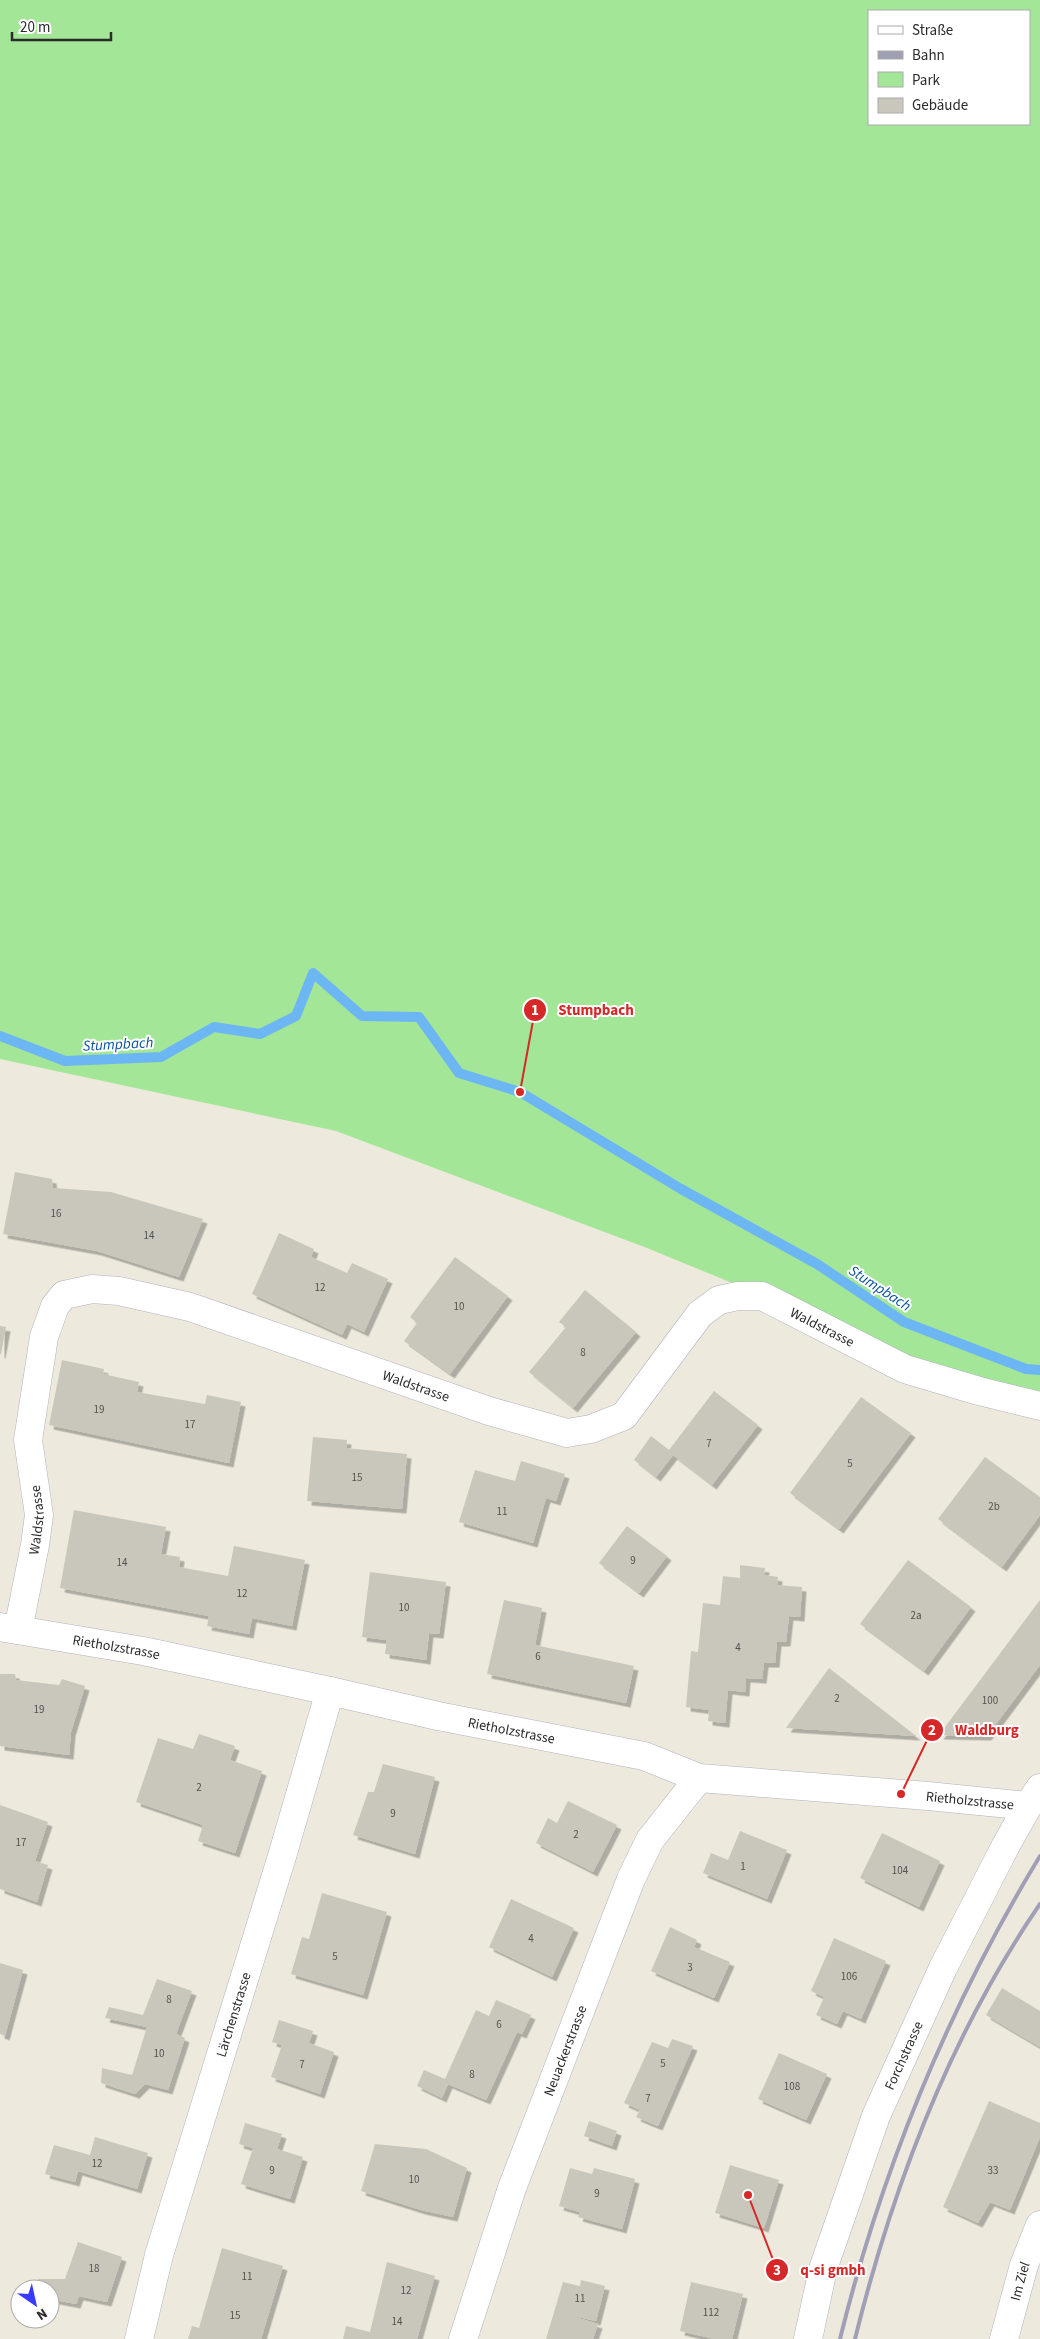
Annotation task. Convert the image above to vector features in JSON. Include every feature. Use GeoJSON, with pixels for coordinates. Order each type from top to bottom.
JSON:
{"type":"FeatureCollection","features":[{"type":"Feature","properties":{"kind":"street","name":"Waldstrasse"},"geometry":{"type":"LineString","coordinates":[[9,1629],[35,1545],[38,1515],[28,1440],[44,1337],[55,1306],[64,1295],[92,1289],[119,1290],[190,1307],[489,1411],[567,1433],[592,1429],[624,1416],[700,1314],[719,1300],[738,1296],[762,1296],[905,1368],[987,1394],[1040,1406]]}},
{"type":"Feature","properties":{"kind":"street","name":"Rietholzstrasse"},"geometry":{"type":"LineString","coordinates":[[9,1629],[143,1651],[330,1690],[438,1716],[644,1756],[699,1778],[928,1796],[1034,1797]]}},
{"type":"Feature","properties":{"kind":"street","name":"Lärchenstrasse"},"geometry":{"type":"LineString","coordinates":[[139,2339],[159,2255],[283,1853],[330,1690]]}},
{"type":"Feature","properties":{"kind":"street","name":"Neuackerstrasse"},"geometry":{"type":"LineString","coordinates":[[463,2339],[512,2188],[630,1879],[650,1840],[699,1778]]}},
{"type":"Feature","properties":{"kind":"street","name":"Forchstrasse"},"geometry":{"type":"LineString","coordinates":[[808,2339],[823,2269],[876,2116],[944,1968],[1034,1797]]}},
{"type":"Feature","properties":{"kind":"street","name":"Im Ziel"},"geometry":{"type":"LineString","coordinates":[[1004,2339],[1024,2265],[1040,2225]]}},
{"type":"Feature","properties":{"kind":"green space"},"geometry":{"type":"Polygon","coordinates":[[[0,0],[1040,0],[1040,1406],[1029,1405],[647,1248],[336,1131],[0,1059],[0,0]]]}},
{"type":"Feature","properties":{"kind":"building"},"geometry":{"type":"Polygon","coordinates":[[[15,1172],[52,1179],[53,1188],[111,1192],[203,1219],[179,1277],[97,1251],[3,1234],[15,1172]]]}},
{"type":"Feature","properties":{"kind":"building"},"geometry":{"type":"Polygon","coordinates":[[[279,1233],[314,1249],[311,1257],[347,1273],[352,1263],[388,1279],[364,1332],[347,1324],[342,1335],[252,1294],[279,1233]]]}},
{"type":"Feature","properties":{"kind":"building"},"geometry":{"type":"Polygon","coordinates":[[[455,1257],[508,1296],[450,1374],[404,1341],[417,1323],[410,1317],[455,1257]]]}},
{"type":"Feature","properties":{"kind":"building"},"geometry":{"type":"Polygon","coordinates":[[[585,1290],[636,1332],[573,1408],[529,1372],[566,1327],[559,1322],[585,1290]]]}},
{"type":"Feature","properties":{"kind":"building"},"geometry":{"type":"Polygon","coordinates":[[[0,1326],[6,1327],[1,1354],[0,1354],[0,1326]]]}},
{"type":"Feature","properties":{"kind":"building"},"geometry":{"type":"Polygon","coordinates":[[[62,1360],[104,1369],[103,1374],[139,1382],[137,1392],[205,1404],[207,1395],[241,1402],[229,1463],[49,1425],[62,1360]]]}},
{"type":"Feature","properties":{"kind":"building"},"geometry":{"type":"Polygon","coordinates":[[[714,1391],[758,1425],[712,1485],[673,1455],[656,1477],[634,1460],[651,1436],[669,1450],[714,1391]]]}},
{"type":"Feature","properties":{"kind":"building"},"geometry":{"type":"Polygon","coordinates":[[[861,1397],[911,1433],[839,1529],[790,1493],[861,1397]]]}},
{"type":"Feature","properties":{"kind":"building"},"geometry":{"type":"Polygon","coordinates":[[[313,1437],[347,1440],[346,1448],[407,1454],[402,1509],[307,1501],[313,1437]]]}},
{"type":"Feature","properties":{"kind":"building"},"geometry":{"type":"Polygon","coordinates":[[[985,1457],[1040,1497],[1040,1515],[1002,1567],[938,1519],[985,1457]]]}},
{"type":"Feature","properties":{"kind":"building"},"geometry":{"type":"Polygon","coordinates":[[[521,1461],[565,1474],[556,1501],[546,1498],[533,1543],[459,1522],[475,1470],[515,1481],[521,1461]]]}},
{"type":"Feature","properties":{"kind":"building"},"geometry":{"type":"Polygon","coordinates":[[[74,1510],[166,1527],[161,1554],[180,1557],[179,1567],[228,1576],[234,1546],[305,1560],[292,1626],[252,1618],[249,1634],[207,1626],[209,1616],[60,1588],[74,1510]]]}},
{"type":"Feature","properties":{"kind":"building"},"geometry":{"type":"Polygon","coordinates":[[[627,1526],[667,1556],[639,1593],[599,1563],[627,1526]]]}},
{"type":"Feature","properties":{"kind":"building"},"geometry":{"type":"Polygon","coordinates":[[[908,1560],[971,1607],[924,1671],[860,1624],[908,1560]]]}},
{"type":"Feature","properties":{"kind":"building"},"geometry":{"type":"Polygon","coordinates":[[[740,1565],[765,1568],[764,1575],[778,1577],[777,1585],[802,1587],[800,1617],[789,1616],[786,1642],[777,1642],[775,1663],[764,1663],[762,1679],[746,1678],[745,1692],[728,1690],[725,1723],[708,1721],[709,1710],[686,1707],[691,1651],[698,1652],[703,1603],[720,1605],[723,1576],[740,1578],[740,1565]]]}},
{"type":"Feature","properties":{"kind":"building"},"geometry":{"type":"Polygon","coordinates":[[[370,1572],[446,1582],[439,1634],[429,1633],[426,1660],[385,1654],[387,1640],[362,1637],[370,1572]]]}},
{"type":"Feature","properties":{"kind":"building"},"geometry":{"type":"Polygon","coordinates":[[[504,1600],[542,1608],[535,1645],[634,1666],[626,1703],[487,1674],[504,1600]]]}},
{"type":"Feature","properties":{"kind":"building"},"geometry":{"type":"Polygon","coordinates":[[[1040,1600],[1040,1665],[987,1736],[939,1735],[1040,1600]]]}},
{"type":"Feature","properties":{"kind":"building"},"geometry":{"type":"Polygon","coordinates":[[[829,1668],[916,1736],[786,1728],[829,1668]]]}},
{"type":"Feature","properties":{"kind":"building"},"geometry":{"type":"Polygon","coordinates":[[[0,1674],[15,1674],[16,1680],[59,1685],[62,1679],[85,1686],[71,1732],[69,1755],[0,1746],[0,1674]]]}},
{"type":"Feature","properties":{"kind":"building"},"geometry":{"type":"Polygon","coordinates":[[[199,1734],[235,1746],[230,1760],[262,1771],[235,1853],[198,1841],[203,1825],[136,1802],[158,1738],[193,1749],[199,1734]]]}},
{"type":"Feature","properties":{"kind":"building"},"geometry":{"type":"Polygon","coordinates":[[[383,1764],[435,1777],[415,1854],[353,1835],[368,1792],[374,1792],[383,1764]]]}},
{"type":"Feature","properties":{"kind":"building"},"geometry":{"type":"Polygon","coordinates":[[[568,1801],[617,1825],[593,1872],[536,1843],[548,1818],[557,1823],[568,1801]]]}},
{"type":"Feature","properties":{"kind":"building"},"geometry":{"type":"Polygon","coordinates":[[[0,1805],[48,1822],[35,1861],[48,1865],[37,1902],[0,1889],[0,1805]]]}},
{"type":"Feature","properties":{"kind":"building"},"geometry":{"type":"Polygon","coordinates":[[[740,1831],[787,1850],[767,1899],[703,1873],[711,1853],[728,1860],[740,1831]]]}},
{"type":"Feature","properties":{"kind":"building"},"geometry":{"type":"Polygon","coordinates":[[[882,1833],[940,1861],[919,1907],[860,1878],[882,1833]]]}},
{"type":"Feature","properties":{"kind":"building"},"geometry":{"type":"Polygon","coordinates":[[[322,1893],[387,1912],[363,1995],[291,1974],[302,1937],[309,1939],[322,1893]]]}},
{"type":"Feature","properties":{"kind":"building"},"geometry":{"type":"Polygon","coordinates":[[[511,1899],[574,1928],[552,1977],[489,1947],[511,1899]]]}},
{"type":"Feature","properties":{"kind":"building"},"geometry":{"type":"Polygon","coordinates":[[[670,1927],[697,1940],[694,1947],[730,1962],[714,1998],[651,1971],[670,1927]]]}},
{"type":"Feature","properties":{"kind":"building"},"geometry":{"type":"Polygon","coordinates":[[[834,1938],[886,1961],[861,2019],[843,2011],[837,2024],[816,2015],[824,1997],[811,1991],[834,1938]]]}},
{"type":"Feature","properties":{"kind":"building"},"geometry":{"type":"Polygon","coordinates":[[[0,1963],[23,1970],[5,2036],[0,2034],[0,1963]]]}},
{"type":"Feature","properties":{"kind":"building"},"geometry":{"type":"Polygon","coordinates":[[[157,1979],[192,1991],[176,2034],[185,2038],[168,2090],[145,2084],[135,2094],[101,2083],[102,2068],[132,2075],[147,2027],[105,2018],[109,2007],[143,2015],[157,1979]]]}},
{"type":"Feature","properties":{"kind":"building"},"geometry":{"type":"Polygon","coordinates":[[[1002,1988],[1040,2011],[1040,2047],[986,2015],[1002,1988]]]}},
{"type":"Feature","properties":{"kind":"building"},"geometry":{"type":"Polygon","coordinates":[[[496,2000],[531,2015],[522,2034],[517,2032],[486,2100],[448,2084],[442,2098],[417,2086],[424,2070],[445,2079],[476,2010],[489,2016],[496,2000]]]}},
{"type":"Feature","properties":{"kind":"building"},"geometry":{"type":"Polygon","coordinates":[[[279,2020],[313,2031],[309,2043],[334,2052],[320,2094],[271,2077],[282,2045],[272,2042],[279,2020]]]}},
{"type":"Feature","properties":{"kind":"building"},"geometry":{"type":"Polygon","coordinates":[[[672,2039],[693,2046],[658,2126],[636,2117],[640,2110],[624,2103],[652,2042],[668,2048],[672,2039]]]}},
{"type":"Feature","properties":{"kind":"building"},"geometry":{"type":"Polygon","coordinates":[[[779,2053],[827,2074],[806,2120],[758,2099],[779,2053]]]}},
{"type":"Feature","properties":{"kind":"building"},"geometry":{"type":"Polygon","coordinates":[[[989,2101],[1040,2123],[1040,2137],[1010,2210],[990,2202],[978,2223],[943,2207],[989,2101]]]}},
{"type":"Feature","properties":{"kind":"building"},"geometry":{"type":"Polygon","coordinates":[[[589,2121],[617,2131],[612,2146],[584,2136],[589,2121]]]}},
{"type":"Feature","properties":{"kind":"building"},"geometry":{"type":"Polygon","coordinates":[[[245,2123],[282,2134],[277,2149],[303,2157],[290,2199],[241,2184],[253,2148],[239,2144],[245,2123]]]}},
{"type":"Feature","properties":{"kind":"building"},"geometry":{"type":"Polygon","coordinates":[[[95,2137],[148,2153],[137,2189],[78,2171],[75,2182],[45,2174],[54,2145],[90,2155],[95,2137]]]}},
{"type":"Feature","properties":{"kind":"building"},"geometry":{"type":"Polygon","coordinates":[[[375,2144],[426,2149],[467,2168],[453,2217],[421,2210],[361,2191],[375,2144]]]}},
{"type":"Feature","properties":{"kind":"building"},"geometry":{"type":"Polygon","coordinates":[[[730,2165],[779,2180],[764,2228],[715,2213],[730,2165]]]}},
{"type":"Feature","properties":{"kind":"building"},"geometry":{"type":"Polygon","coordinates":[[[570,2168],[592,2174],[594,2168],[635,2179],[622,2229],[578,2217],[580,2212],[559,2206],[570,2168]]]}},
{"type":"Feature","properties":{"kind":"building"},"geometry":{"type":"Polygon","coordinates":[[[78,2242],[122,2257],[107,2302],[79,2296],[76,2304],[60,2301],[60,2279],[65,2279],[78,2242]]]}},
{"type":"Feature","properties":{"kind":"building"},"geometry":{"type":"Polygon","coordinates":[[[222,2248],[283,2266],[261,2339],[188,2339],[192,2326],[199,2328],[222,2248]]]}},
{"type":"Feature","properties":{"kind":"building"},"geometry":{"type":"Polygon","coordinates":[[[387,2262],[435,2276],[417,2339],[343,2339],[346,2326],[370,2332],[387,2262]]]}},
{"type":"Feature","properties":{"kind":"building"},"geometry":{"type":"Polygon","coordinates":[[[581,2280],[605,2286],[596,2321],[561,2313],[598,2324],[593,2339],[546,2339],[563,2282],[580,2286],[581,2280]]]}},
{"type":"Feature","properties":{"kind":"building"},"geometry":{"type":"Polygon","coordinates":[[[691,2282],[743,2294],[732,2339],[715,2339],[680,2331],[691,2282]]]}},
{"type":"Feature","properties":{"kind":"waterway","name":"Stumpbach"},"geometry":{"type":"LineString","coordinates":[[0,1036],[65,1061],[161,1057],[214,1027],[260,1034],[296,1016],[313,973],[362,1016],[419,1017],[459,1073],[520,1092],[681,1189],[817,1264],[904,1322],[1026,1369],[1040,1370]]}},
{"type":"Feature","properties":{"kind":"railway"},"geometry":{"type":"LineString","coordinates":[[840,2339],[876,2213],[922,2090],[976,1971],[1040,1856]]}},
{"type":"Feature","properties":{"kind":"railway"},"geometry":{"type":"LineString","coordinates":[[855,2339],[887,2224],[928,2113],[978,2006],[1040,1904]]}},
{"type":"Feature","properties":{"kind":"place","name":"Stumpbach"},"geometry":{"type":"Point","coordinates":[520,1092]}},
{"type":"Feature","properties":{"kind":"place","name":"Waldburg"},"geometry":{"type":"Point","coordinates":[901,1794]}},
{"type":"Feature","properties":{"kind":"place","name":"q-si gmbh"},"geometry":{"type":"Point","coordinates":[748,2195]}}]}
